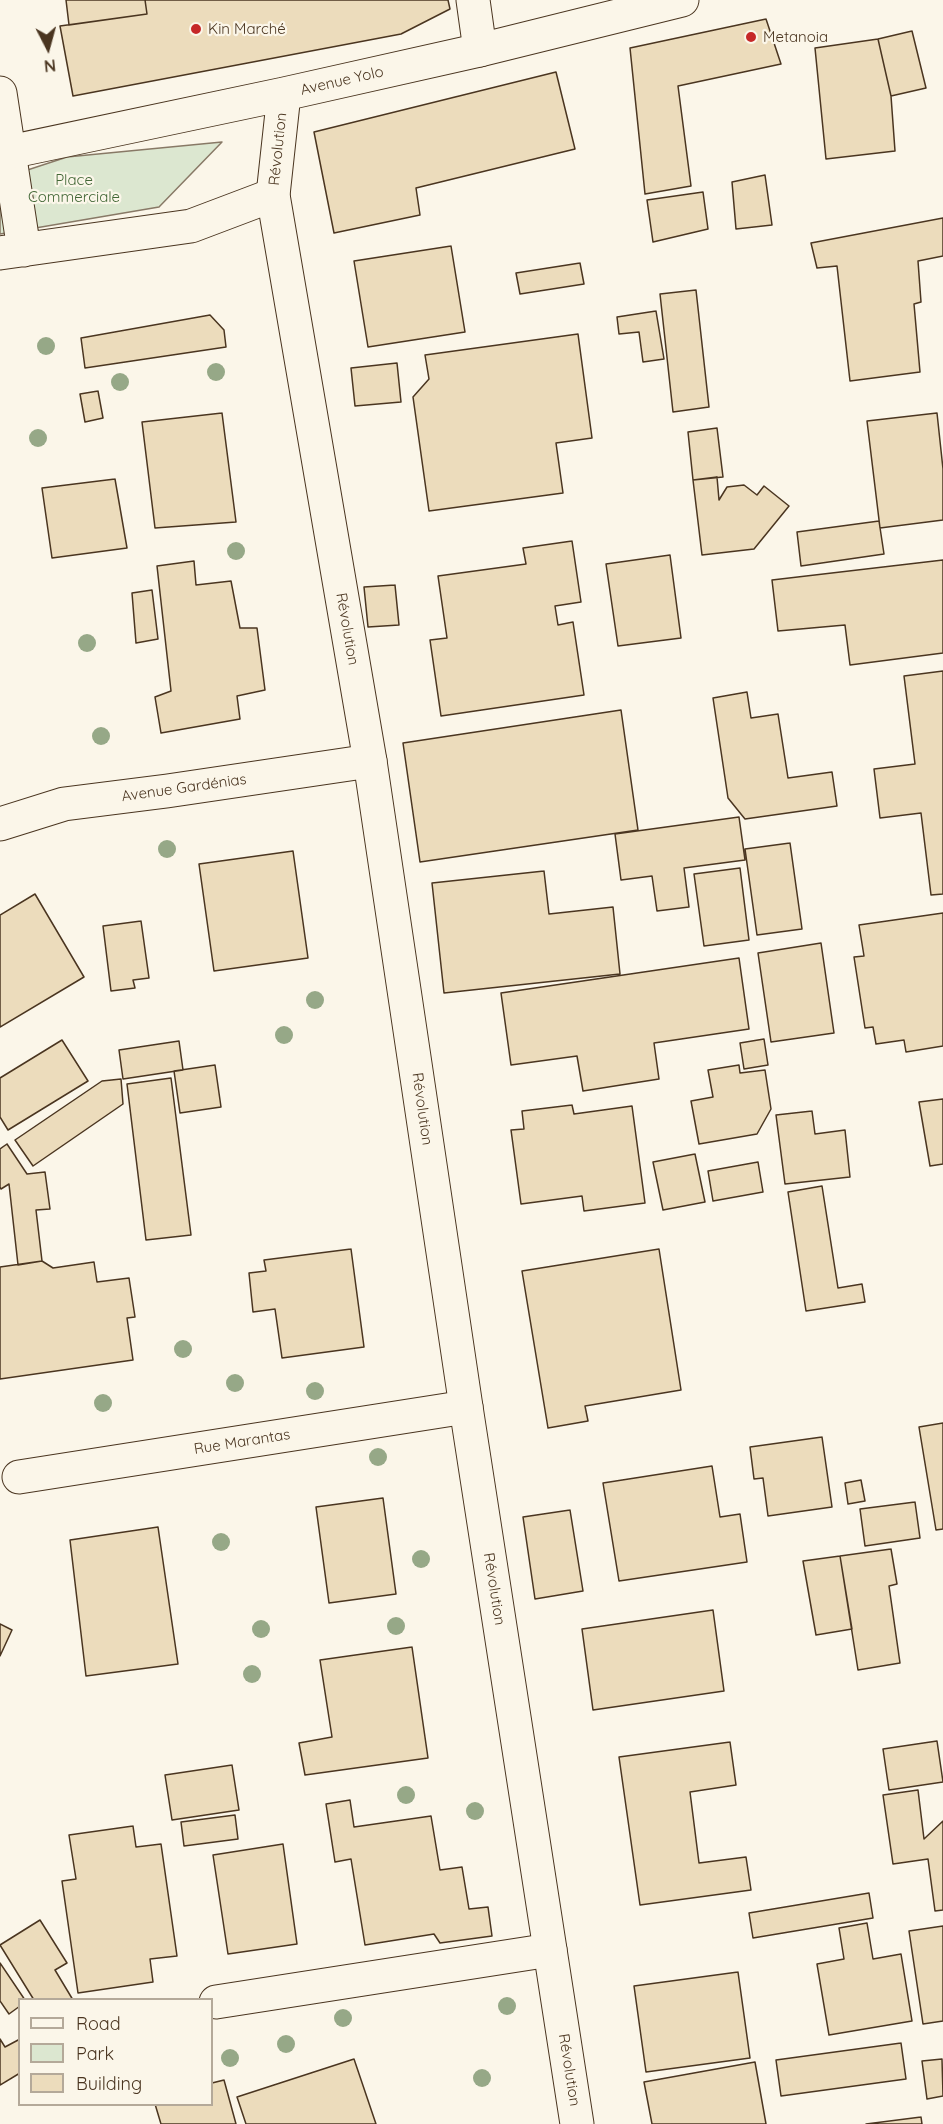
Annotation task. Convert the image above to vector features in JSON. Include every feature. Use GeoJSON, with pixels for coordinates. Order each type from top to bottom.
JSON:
{"type":"FeatureCollection","features":[{"type":"Feature","properties":{"kind":"street"},"geometry":{"type":"LineString","coordinates":[[473,0],[480,50]]}},
{"type":"Feature","properties":{"kind":"street","name":"Avenue Yolo"},"geometry":{"type":"LineString","coordinates":[[4,153],[480,50],[682,0]]}},
{"type":"Feature","properties":{"kind":"street"},"geometry":{"type":"LineString","coordinates":[[0,93],[12,251],[191,226],[273,195]]}},
{"type":"Feature","properties":{"kind":"street","name":"Révolution"},"geometry":{"type":"LineString","coordinates":[[284,94],[273,195],[370,761],[466,1407],[577,2124]]}},
{"type":"Feature","properties":{"kind":"street","name":"Avenue Gardénias"},"geometry":{"type":"LineString","coordinates":[[0,824],[64,804],[370,761]]}},
{"type":"Feature","properties":{"kind":"street","name":"Rue Marantas"},"geometry":{"type":"LineString","coordinates":[[19,1477],[466,1407]]}},
{"type":"Feature","properties":{"kind":"street"},"geometry":{"type":"LineString","coordinates":[[216,2002],[550,1950]]}},
{"type":"Feature","properties":{"kind":"green space","name":"Place Commerciale"},"geometry":{"type":"Polygon","coordinates":[[[222,142],[159,207],[0,234],[0,179],[67,157],[222,142]]]}},
{"type":"Feature","properties":{"kind":"building"},"geometry":{"type":"Polygon","coordinates":[[[66,0],[145,0],[147,14],[69,25],[66,0]]]}},
{"type":"Feature","properties":{"kind":"building"},"geometry":{"type":"Polygon","coordinates":[[[145,0],[448,0],[450,9],[401,34],[73,96],[60,26],[147,14],[145,0]]]}},
{"type":"Feature","properties":{"kind":"building"},"geometry":{"type":"Polygon","coordinates":[[[766,19],[781,64],[678,86],[691,186],[645,194],[630,48],[766,19]]]}},
{"type":"Feature","properties":{"kind":"building"},"geometry":{"type":"Polygon","coordinates":[[[912,31],[926,88],[891,96],[878,39],[912,31]]]}},
{"type":"Feature","properties":{"kind":"building"},"geometry":{"type":"Polygon","coordinates":[[[878,39],[891,96],[895,151],[826,159],[815,48],[878,39]]]}},
{"type":"Feature","properties":{"kind":"building"},"geometry":{"type":"Polygon","coordinates":[[[556,72],[575,149],[416,188],[420,215],[334,233],[314,132],[556,72]]]}},
{"type":"Feature","properties":{"kind":"building"},"geometry":{"type":"Polygon","coordinates":[[[765,175],[772,225],[736,229],[732,182],[765,175]]]}},
{"type":"Feature","properties":{"kind":"building"},"geometry":{"type":"Polygon","coordinates":[[[703,192],[708,229],[653,242],[647,200],[703,192]]]}},
{"type":"Feature","properties":{"kind":"building"},"geometry":{"type":"Polygon","coordinates":[[[943,218],[943,256],[918,261],[921,302],[914,304],[920,372],[850,381],[837,266],[817,268],[811,243],[943,218]]]}},
{"type":"Feature","properties":{"kind":"building"},"geometry":{"type":"Polygon","coordinates":[[[451,246],[465,332],[368,347],[354,261],[451,246]]]}},
{"type":"Feature","properties":{"kind":"building"},"geometry":{"type":"Polygon","coordinates":[[[580,263],[584,284],[520,294],[516,273],[580,263]]]}},
{"type":"Feature","properties":{"kind":"building"},"geometry":{"type":"Polygon","coordinates":[[[696,290],[709,407],[673,412],[660,294],[696,290]]]}},
{"type":"Feature","properties":{"kind":"building"},"geometry":{"type":"Polygon","coordinates":[[[656,311],[664,359],[643,362],[639,332],[619,334],[617,317],[656,311]]]}},
{"type":"Feature","properties":{"kind":"building"},"geometry":{"type":"Polygon","coordinates":[[[210,315],[224,330],[226,347],[85,368],[81,338],[210,315]]]}},
{"type":"Feature","properties":{"kind":"building"},"geometry":{"type":"Polygon","coordinates":[[[578,334],[592,438],[556,443],[563,493],[429,511],[413,397],[429,379],[425,355],[578,334]]]}},
{"type":"Feature","properties":{"kind":"building"},"geometry":{"type":"Polygon","coordinates":[[[397,363],[401,402],[355,406],[351,368],[397,363]]]}},
{"type":"Feature","properties":{"kind":"building"},"geometry":{"type":"Polygon","coordinates":[[[98,391],[103,418],[85,422],[80,394],[98,391]]]}},
{"type":"Feature","properties":{"kind":"building"},"geometry":{"type":"Polygon","coordinates":[[[222,413],[236,522],[155,528],[142,422],[222,413]]]}},
{"type":"Feature","properties":{"kind":"building"},"geometry":{"type":"Polygon","coordinates":[[[937,413],[943,469],[943,520],[880,528],[867,421],[937,413]]]}},
{"type":"Feature","properties":{"kind":"building"},"geometry":{"type":"Polygon","coordinates":[[[717,428],[723,477],[693,480],[688,432],[717,428]]]}},
{"type":"Feature","properties":{"kind":"building"},"geometry":{"type":"Polygon","coordinates":[[[717,477],[719,500],[727,487],[744,485],[757,495],[764,486],[789,506],[754,549],[702,555],[693,480],[717,477]]]}},
{"type":"Feature","properties":{"kind":"building"},"geometry":{"type":"Polygon","coordinates":[[[115,479],[127,548],[52,558],[42,488],[115,479]]]}},
{"type":"Feature","properties":{"kind":"building"},"geometry":{"type":"Polygon","coordinates":[[[879,521],[884,554],[801,566],[797,532],[879,521]]]}},
{"type":"Feature","properties":{"kind":"building"},"geometry":{"type":"Polygon","coordinates":[[[572,541],[581,602],[555,606],[558,625],[573,622],[584,695],[441,716],[430,640],[447,638],[438,576],[526,564],[523,548],[572,541]]]}},
{"type":"Feature","properties":{"kind":"building"},"geometry":{"type":"Polygon","coordinates":[[[670,555],[681,638],[618,646],[606,564],[670,555]]]}},
{"type":"Feature","properties":{"kind":"building"},"geometry":{"type":"Polygon","coordinates":[[[943,560],[943,653],[850,665],[845,625],[778,631],[772,580],[943,560]]]}},
{"type":"Feature","properties":{"kind":"building"},"geometry":{"type":"Polygon","coordinates":[[[194,561],[196,585],[231,581],[240,628],[257,628],[265,690],[237,696],[240,719],[161,733],[155,697],[171,691],[157,566],[194,561]]]}},
{"type":"Feature","properties":{"kind":"building"},"geometry":{"type":"Polygon","coordinates":[[[395,585],[399,625],[368,627],[364,587],[395,585]]]}},
{"type":"Feature","properties":{"kind":"building"},"geometry":{"type":"Polygon","coordinates":[[[152,590],[158,639],[136,643],[132,593],[152,590]]]}},
{"type":"Feature","properties":{"kind":"building"},"geometry":{"type":"Polygon","coordinates":[[[943,671],[943,894],[931,895],[921,813],[880,818],[874,769],[915,764],[904,676],[943,671]]]}},
{"type":"Feature","properties":{"kind":"building"},"geometry":{"type":"Polygon","coordinates":[[[747,692],[751,718],[778,714],[788,778],[832,772],[837,806],[745,819],[728,798],[713,698],[747,692]]]}},
{"type":"Feature","properties":{"kind":"building"},"geometry":{"type":"Polygon","coordinates":[[[621,710],[638,830],[420,862],[403,743],[621,710]]]}},
{"type":"Feature","properties":{"kind":"building"},"geometry":{"type":"Polygon","coordinates":[[[739,817],[745,860],[684,868],[689,907],[657,911],[652,876],[621,880],[615,834],[739,817]]]}},
{"type":"Feature","properties":{"kind":"building"},"geometry":{"type":"Polygon","coordinates":[[[790,843],[802,929],[757,935],[745,849],[790,843]]]}},
{"type":"Feature","properties":{"kind":"building"},"geometry":{"type":"Polygon","coordinates":[[[293,851],[308,958],[214,971],[199,864],[293,851]]]}},
{"type":"Feature","properties":{"kind":"building"},"geometry":{"type":"Polygon","coordinates":[[[740,868],[749,940],[704,946],[694,874],[740,868]]]}},
{"type":"Feature","properties":{"kind":"building"},"geometry":{"type":"Polygon","coordinates":[[[544,871],[549,914],[613,907],[620,974],[444,993],[432,883],[544,871]]]}},
{"type":"Feature","properties":{"kind":"building"},"geometry":{"type":"Polygon","coordinates":[[[35,894],[84,977],[0,1027],[0,915],[35,894]]]}},
{"type":"Feature","properties":{"kind":"building"},"geometry":{"type":"Polygon","coordinates":[[[943,913],[943,1046],[906,1052],[904,1040],[876,1044],[873,1027],[865,1028],[854,957],[864,956],[859,925],[943,913]]]}},
{"type":"Feature","properties":{"kind":"building"},"geometry":{"type":"Polygon","coordinates":[[[141,921],[149,978],[133,980],[135,988],[111,991],[103,926],[141,921]]]}},
{"type":"Feature","properties":{"kind":"building"},"geometry":{"type":"Polygon","coordinates":[[[821,943],[834,1033],[771,1042],[758,953],[821,943]]]}},
{"type":"Feature","properties":{"kind":"building"},"geometry":{"type":"Polygon","coordinates":[[[739,958],[749,1029],[654,1043],[659,1079],[583,1091],[577,1056],[511,1065],[501,993],[739,958]]]}},
{"type":"Feature","properties":{"kind":"building"},"geometry":{"type":"Polygon","coordinates":[[[764,1039],[768,1065],[744,1069],[740,1043],[764,1039]]]}},
{"type":"Feature","properties":{"kind":"building"},"geometry":{"type":"Polygon","coordinates":[[[62,1040],[88,1081],[8,1130],[0,1117],[0,1078],[62,1040]]]}},
{"type":"Feature","properties":{"kind":"building"},"geometry":{"type":"Polygon","coordinates":[[[179,1041],[183,1070],[123,1079],[119,1050],[179,1041]]]}},
{"type":"Feature","properties":{"kind":"building"},"geometry":{"type":"Polygon","coordinates":[[[215,1065],[221,1107],[180,1113],[174,1071],[215,1065]]]}},
{"type":"Feature","properties":{"kind":"building"},"geometry":{"type":"Polygon","coordinates":[[[739,1065],[740,1073],[765,1070],[771,1109],[757,1134],[699,1144],[691,1101],[713,1097],[708,1070],[739,1065]]]}},
{"type":"Feature","properties":{"kind":"building"},"geometry":{"type":"Polygon","coordinates":[[[171,1078],[191,1235],[146,1240],[127,1084],[171,1078]]]}},
{"type":"Feature","properties":{"kind":"building"},"geometry":{"type":"Polygon","coordinates":[[[121,1079],[123,1104],[33,1166],[15,1140],[102,1081],[121,1079]]]}},
{"type":"Feature","properties":{"kind":"building"},"geometry":{"type":"Polygon","coordinates":[[[943,1099],[943,1164],[930,1166],[919,1102],[943,1099]]]}},
{"type":"Feature","properties":{"kind":"building"},"geometry":{"type":"Polygon","coordinates":[[[572,1105],[574,1114],[632,1106],[645,1203],[584,1211],[582,1196],[521,1204],[511,1130],[524,1129],[522,1111],[572,1105]]]}},
{"type":"Feature","properties":{"kind":"building"},"geometry":{"type":"Polygon","coordinates":[[[812,1111],[815,1134],[845,1130],[850,1177],[785,1184],[776,1115],[812,1111]]]}},
{"type":"Feature","properties":{"kind":"building"},"geometry":{"type":"Polygon","coordinates":[[[7,1144],[27,1174],[45,1172],[50,1209],[36,1210],[42,1261],[18,1265],[9,1184],[1,1189],[0,1187],[0,1149],[7,1144]]]}},
{"type":"Feature","properties":{"kind":"building"},"geometry":{"type":"Polygon","coordinates":[[[695,1154],[705,1202],[663,1210],[653,1162],[695,1154]]]}},
{"type":"Feature","properties":{"kind":"building"},"geometry":{"type":"Polygon","coordinates":[[[758,1162],[763,1192],[713,1201],[708,1171],[758,1162]]]}},
{"type":"Feature","properties":{"kind":"building"},"geometry":{"type":"Polygon","coordinates":[[[822,1186],[838,1288],[862,1284],[865,1302],[806,1311],[788,1192],[822,1186]]]}},
{"type":"Feature","properties":{"kind":"building"},"geometry":{"type":"Polygon","coordinates":[[[351,1249],[364,1347],[282,1358],[275,1309],[253,1312],[249,1273],[266,1271],[264,1260],[351,1249]]]}},
{"type":"Feature","properties":{"kind":"building"},"geometry":{"type":"Polygon","coordinates":[[[659,1249],[681,1390],[585,1406],[588,1421],[548,1428],[522,1271],[659,1249]]]}},
{"type":"Feature","properties":{"kind":"building"},"geometry":{"type":"Polygon","coordinates":[[[42,1261],[53,1268],[94,1262],[97,1282],[129,1278],[135,1317],[127,1318],[133,1360],[0,1379],[0,1267],[42,1261]]]}},
{"type":"Feature","properties":{"kind":"building"},"geometry":{"type":"Polygon","coordinates":[[[943,1423],[943,1529],[936,1530],[919,1427],[943,1423]]]}},
{"type":"Feature","properties":{"kind":"building"},"geometry":{"type":"Polygon","coordinates":[[[822,1437],[832,1507],[768,1516],[763,1478],[754,1479],[750,1447],[822,1437]]]}},
{"type":"Feature","properties":{"kind":"building"},"geometry":{"type":"Polygon","coordinates":[[[712,1466],[720,1517],[740,1514],[747,1562],[619,1581],[603,1483],[712,1466]]]}},
{"type":"Feature","properties":{"kind":"building"},"geometry":{"type":"Polygon","coordinates":[[[861,1480],[865,1501],[848,1504],[845,1483],[861,1480]]]}},
{"type":"Feature","properties":{"kind":"building"},"geometry":{"type":"Polygon","coordinates":[[[383,1498],[396,1594],[329,1603],[316,1507],[383,1498]]]}},
{"type":"Feature","properties":{"kind":"building"},"geometry":{"type":"Polygon","coordinates":[[[915,1502],[920,1538],[865,1546],[860,1509],[915,1502]]]}},
{"type":"Feature","properties":{"kind":"building"},"geometry":{"type":"Polygon","coordinates":[[[570,1510],[583,1591],[535,1599],[523,1517],[570,1510]]]}},
{"type":"Feature","properties":{"kind":"building"},"geometry":{"type":"Polygon","coordinates":[[[158,1527],[178,1664],[86,1676],[70,1540],[158,1527]]]}},
{"type":"Feature","properties":{"kind":"building"},"geometry":{"type":"Polygon","coordinates":[[[891,1549],[897,1584],[889,1586],[900,1663],[858,1670],[840,1556],[891,1549]]]}},
{"type":"Feature","properties":{"kind":"building"},"geometry":{"type":"Polygon","coordinates":[[[840,1556],[852,1629],[816,1635],[803,1561],[840,1556]]]}},
{"type":"Feature","properties":{"kind":"building"},"geometry":{"type":"Polygon","coordinates":[[[713,1610],[724,1691],[593,1710],[582,1629],[713,1610]]]}},
{"type":"Feature","properties":{"kind":"building"},"geometry":{"type":"Polygon","coordinates":[[[0,1624],[12,1630],[0,1656],[0,1624]]]}},
{"type":"Feature","properties":{"kind":"building"},"geometry":{"type":"Polygon","coordinates":[[[412,1647],[428,1758],[305,1775],[299,1743],[332,1737],[320,1660],[412,1647]]]}},
{"type":"Feature","properties":{"kind":"building"},"geometry":{"type":"Polygon","coordinates":[[[937,1741],[943,1782],[889,1790],[883,1749],[937,1741]]]}},
{"type":"Feature","properties":{"kind":"building"},"geometry":{"type":"Polygon","coordinates":[[[730,1742],[736,1785],[690,1792],[699,1863],[746,1857],[751,1890],[640,1905],[619,1757],[730,1742]]]}},
{"type":"Feature","properties":{"kind":"building"},"geometry":{"type":"Polygon","coordinates":[[[232,1765],[239,1810],[172,1820],[165,1775],[232,1765]]]}},
{"type":"Feature","properties":{"kind":"building"},"geometry":{"type":"Polygon","coordinates":[[[918,1790],[924,1839],[943,1821],[943,1910],[935,1911],[928,1859],[893,1864],[883,1795],[918,1790]]]}},
{"type":"Feature","properties":{"kind":"building"},"geometry":{"type":"Polygon","coordinates":[[[350,1800],[354,1827],[431,1816],[440,1870],[462,1867],[469,1909],[488,1907],[492,1936],[440,1943],[434,1934],[365,1945],[351,1859],[335,1862],[326,1804],[350,1800]]]}},
{"type":"Feature","properties":{"kind":"building"},"geometry":{"type":"Polygon","coordinates":[[[235,1815],[238,1839],[184,1846],[181,1822],[235,1815]]]}},
{"type":"Feature","properties":{"kind":"building"},"geometry":{"type":"Polygon","coordinates":[[[133,1826],[136,1847],[161,1844],[177,1956],[150,1959],[153,1982],[78,1993],[62,1881],[76,1879],[69,1835],[133,1826]]]}},
{"type":"Feature","properties":{"kind":"building"},"geometry":{"type":"Polygon","coordinates":[[[283,1844],[297,1944],[228,1954],[213,1855],[283,1844]]]}},
{"type":"Feature","properties":{"kind":"building"},"geometry":{"type":"Polygon","coordinates":[[[869,1893],[873,1918],[753,1938],[749,1913],[869,1893]]]}},
{"type":"Feature","properties":{"kind":"building"},"geometry":{"type":"Polygon","coordinates":[[[40,1920],[67,1963],[55,1970],[72,1998],[33,1998],[0,1945],[40,1920]]]}},
{"type":"Feature","properties":{"kind":"building"},"geometry":{"type":"Polygon","coordinates":[[[867,1923],[873,1959],[901,1954],[912,2021],[829,2035],[817,1964],[844,1959],[839,1928],[867,1923]]]}},
{"type":"Feature","properties":{"kind":"building"},"geometry":{"type":"Polygon","coordinates":[[[943,1926],[943,2021],[923,2024],[909,1931],[943,1926]]]}},
{"type":"Feature","properties":{"kind":"building"},"geometry":{"type":"Polygon","coordinates":[[[0,1963],[24,1998],[18,1998],[18,2007],[9,2014],[0,2001],[0,1963]]]}},
{"type":"Feature","properties":{"kind":"building"},"geometry":{"type":"Polygon","coordinates":[[[738,1972],[750,2058],[646,2072],[634,1986],[738,1972]]]}},
{"type":"Feature","properties":{"kind":"building"},"geometry":{"type":"Polygon","coordinates":[[[0,2039],[5,2047],[18,2040],[18,2074],[0,2085],[0,2039]]]}},
{"type":"Feature","properties":{"kind":"building"},"geometry":{"type":"Polygon","coordinates":[[[901,2043],[906,2079],[781,2096],[776,2060],[901,2043]]]}},
{"type":"Feature","properties":{"kind":"building"},"geometry":{"type":"Polygon","coordinates":[[[354,2059],[376,2124],[246,2124],[237,2097],[354,2059]]]}},
{"type":"Feature","properties":{"kind":"building"},"geometry":{"type":"Polygon","coordinates":[[[942,2059],[943,2096],[927,2099],[922,2061],[942,2059]]]}},
{"type":"Feature","properties":{"kind":"building"},"geometry":{"type":"Polygon","coordinates":[[[755,2062],[766,2124],[652,2124],[644,2082],[755,2062]]]}},
{"type":"Feature","properties":{"kind":"building"},"geometry":{"type":"Polygon","coordinates":[[[224,2080],[236,2124],[161,2124],[156,2106],[213,2106],[213,2083],[224,2080]]]}},
{"type":"Feature","properties":{"kind":"building"},"geometry":{"type":"Polygon","coordinates":[[[921,2117],[922,2124],[866,2124],[921,2117]]]}},
{"type":"Feature","properties":{"kind":"place","name":"Kin Marché"},"geometry":{"type":"Point","coordinates":[196,29]}},
{"type":"Feature","properties":{"kind":"place","name":"Metanoia"},"geometry":{"type":"Point","coordinates":[751,37]}}]}
